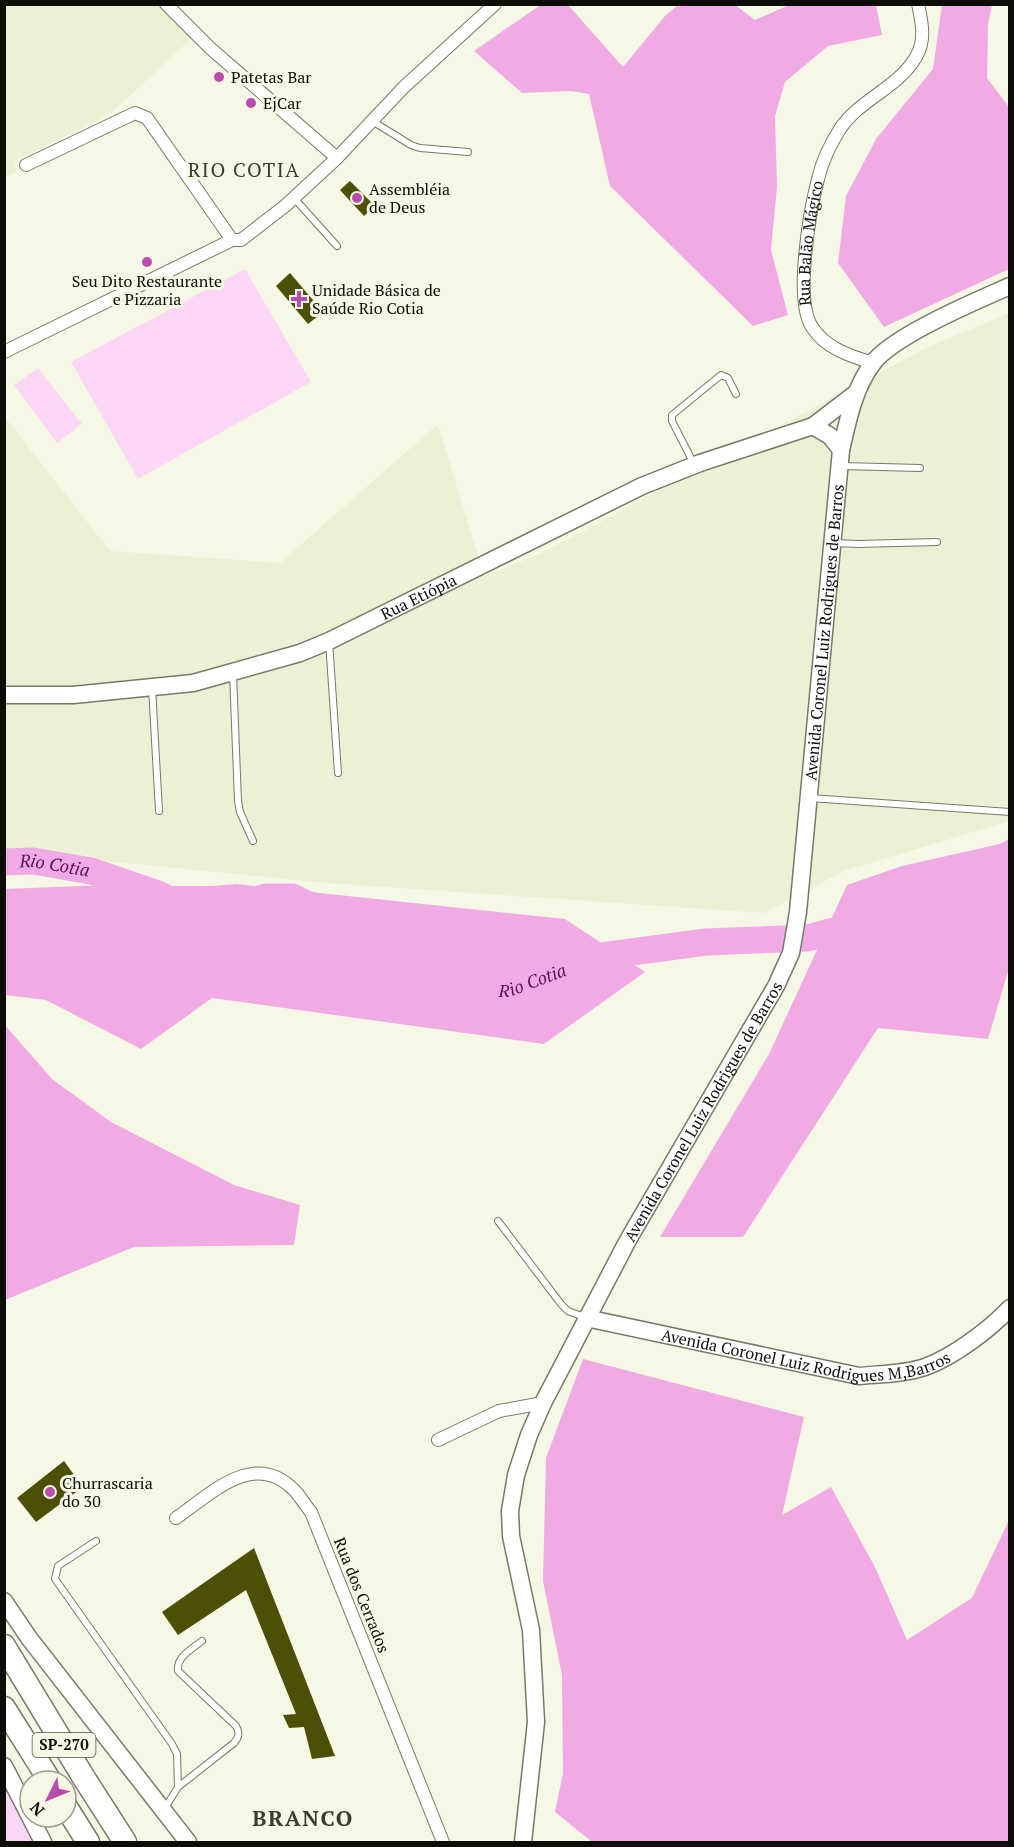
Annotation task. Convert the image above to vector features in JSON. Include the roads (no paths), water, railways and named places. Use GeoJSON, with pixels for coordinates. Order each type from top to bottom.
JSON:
{"type":"FeatureCollection","features":[{"type":"Feature","properties":{"kind":"highway","name":"SP-270"},"geometry":{"type":"LineString","coordinates":[[4,1646],[125,1842]]}},
{"type":"Feature","properties":{"kind":"highway","name":"SP-270"},"geometry":{"type":"LineString","coordinates":[[4,1708],[42,1769]]}},
{"type":"Feature","properties":{"kind":"highway"},"geometry":{"type":"LineString","coordinates":[[78,1826],[88,1842]]}},
{"type":"Feature","properties":{"kind":"street"},"geometry":{"type":"LineString","coordinates":[[166,4],[210,48],[337,158]]}},
{"type":"Feature","properties":{"kind":"street"},"geometry":{"type":"LineString","coordinates":[[4,352],[232,240],[241,240],[294,198],[337,158],[404,87],[495,4]]}},
{"type":"Feature","properties":{"kind":"street","name":"Rua Balão Mágico"},"geometry":{"type":"LineString","coordinates":[[873,363],[849,356],[825,341],[811,326],[805,306],[805,254],[818,178],[827,154],[853,112],[900,76],[915,59],[920,49],[923,29],[918,4]]}},
{"type":"Feature","properties":{"kind":"street"},"geometry":{"type":"LineString","coordinates":[[26,165],[135,113],[147,118],[232,240]]}},
{"type":"Feature","properties":{"kind":"street"},"geometry":{"type":"LineString","coordinates":[[873,363],[901,339],[1010,286]]}},
{"type":"Feature","properties":{"kind":"street","name":"Avenida Coronel Luiz Rodrigues de Barros"},"geometry":{"type":"LineString","coordinates":[[523,1842],[536,1722],[531,1630],[511,1536],[510,1511],[516,1475],[529,1435],[543,1403],[586,1318],[628,1240],[776,986],[791,953],[798,912],[840,458],[856,393],[873,363]]}},
{"type":"Feature","properties":{"kind":"street","name":"Rua Etiópia"},"geometry":{"type":"LineString","coordinates":[[4,695],[73,695],[193,683],[300,653],[329,641],[642,486],[694,465],[813,426],[856,393]]}},
{"type":"Feature","properties":{"kind":"street"},"geometry":{"type":"LineString","coordinates":[[813,426],[830,436],[840,458]]}},
{"type":"Feature","properties":{"kind":"street","name":"Avenida Coronel Luiz Rodrigues M,Barros"},"geometry":{"type":"LineString","coordinates":[[586,1318],[860,1376],[895,1374],[926,1367],[994,1325],[1010,1308]]}},
{"type":"Feature","properties":{"kind":"street"},"geometry":{"type":"LineString","coordinates":[[438,1440],[499,1411],[543,1403]]}},
{"type":"Feature","properties":{"kind":"street","name":"Rua dos Cerrados"},"geometry":{"type":"LineString","coordinates":[[176,1518],[227,1482],[248,1473],[268,1473],[293,1489],[311,1512],[443,1842]]}},
{"type":"Feature","properties":{"kind":"street"},"geometry":{"type":"LineString","coordinates":[[4,1601],[29,1638],[188,1842]]}},
{"type":"Feature","properties":{"kind":"street"},"geometry":{"type":"LineString","coordinates":[[4,1766],[42,1842]]}},
{"type":"Feature","properties":{"kind":"lane"},"geometry":{"type":"LineString","coordinates":[[372,121],[420,148],[468,152]]}},
{"type":"Feature","properties":{"kind":"lane"},"geometry":{"type":"LineString","coordinates":[[294,198],[337,246]]}},
{"type":"Feature","properties":{"kind":"lane"},"geometry":{"type":"LineString","coordinates":[[694,465],[672,421],[672,415],[721,375],[728,378],[736,394]]}},
{"type":"Feature","properties":{"kind":"lane"},"geometry":{"type":"LineString","coordinates":[[840,458],[920,468]]}},
{"type":"Feature","properties":{"kind":"lane"},"geometry":{"type":"LineString","coordinates":[[832,543],[937,542]]}},
{"type":"Feature","properties":{"kind":"lane"},"geometry":{"type":"LineString","coordinates":[[329,641],[338,772]]}},
{"type":"Feature","properties":{"kind":"lane"},"geometry":{"type":"LineString","coordinates":[[233,672],[238,801],[240,812],[253,841]]}},
{"type":"Feature","properties":{"kind":"lane"},"geometry":{"type":"LineString","coordinates":[[152,687],[159,811]]}},
{"type":"Feature","properties":{"kind":"lane"},"geometry":{"type":"LineString","coordinates":[[809,798],[1010,812]]}},
{"type":"Feature","properties":{"kind":"lane"},"geometry":{"type":"LineString","coordinates":[[498,1221],[561,1304],[568,1311],[586,1318]]}},
{"type":"Feature","properties":{"kind":"lane"},"geometry":{"type":"LineString","coordinates":[[96,1541],[58,1566],[55,1579],[172,1744],[177,1754],[178,1787]]}},
{"type":"Feature","properties":{"kind":"lane"},"geometry":{"type":"LineString","coordinates":[[163,1811],[178,1787],[234,1743],[238,1737],[239,1731],[236,1726],[178,1671],[183,1656],[202,1641]]}},
{"type":"Feature","properties":{"kind":"waterway","name":"Rio Cotia"},"geometry":{"type":"LineString","coordinates":[[4,862],[33,861],[91,871],[158,894],[189,910],[208,915],[266,897],[292,897],[351,925],[401,933],[426,966],[444,982],[471,991],[508,991],[602,956],[706,942],[808,938],[859,924],[886,945],[900,971],[914,988],[931,995],[954,985],[965,937],[1010,897]]}},
{"type":"Feature","properties":{"kind":"place","name":"Patetas Bar"},"geometry":{"type":"Point","coordinates":[219,77]}},
{"type":"Feature","properties":{"kind":"place","name":"EjCar"},"geometry":{"type":"Point","coordinates":[251,103]}},
{"type":"Feature","properties":{"kind":"place","name":"Assembléia de Deus"},"geometry":{"type":"Point","coordinates":[357,198]}},
{"type":"Feature","properties":{"kind":"place","name":"Seu Dito Restaurante e Pizzaria"},"geometry":{"type":"Point","coordinates":[147,262]}},
{"type":"Feature","properties":{"kind":"place","name":"Unidade Básica de Saúde Rio Cotia"},"geometry":{"type":"Point","coordinates":[299,299]}},
{"type":"Feature","properties":{"kind":"place","name":"Churrascaria do 30"},"geometry":{"type":"Point","coordinates":[50,1492]}},
{"type":"Feature","properties":{"kind":"district","name":"RIO COTIA"},"geometry":{"type":"Point","coordinates":[244,170]}},
{"type":"Feature","properties":{"kind":"district","name":"BRANCO"},"geometry":{"type":"Point","coordinates":[303,1818]}}]}
